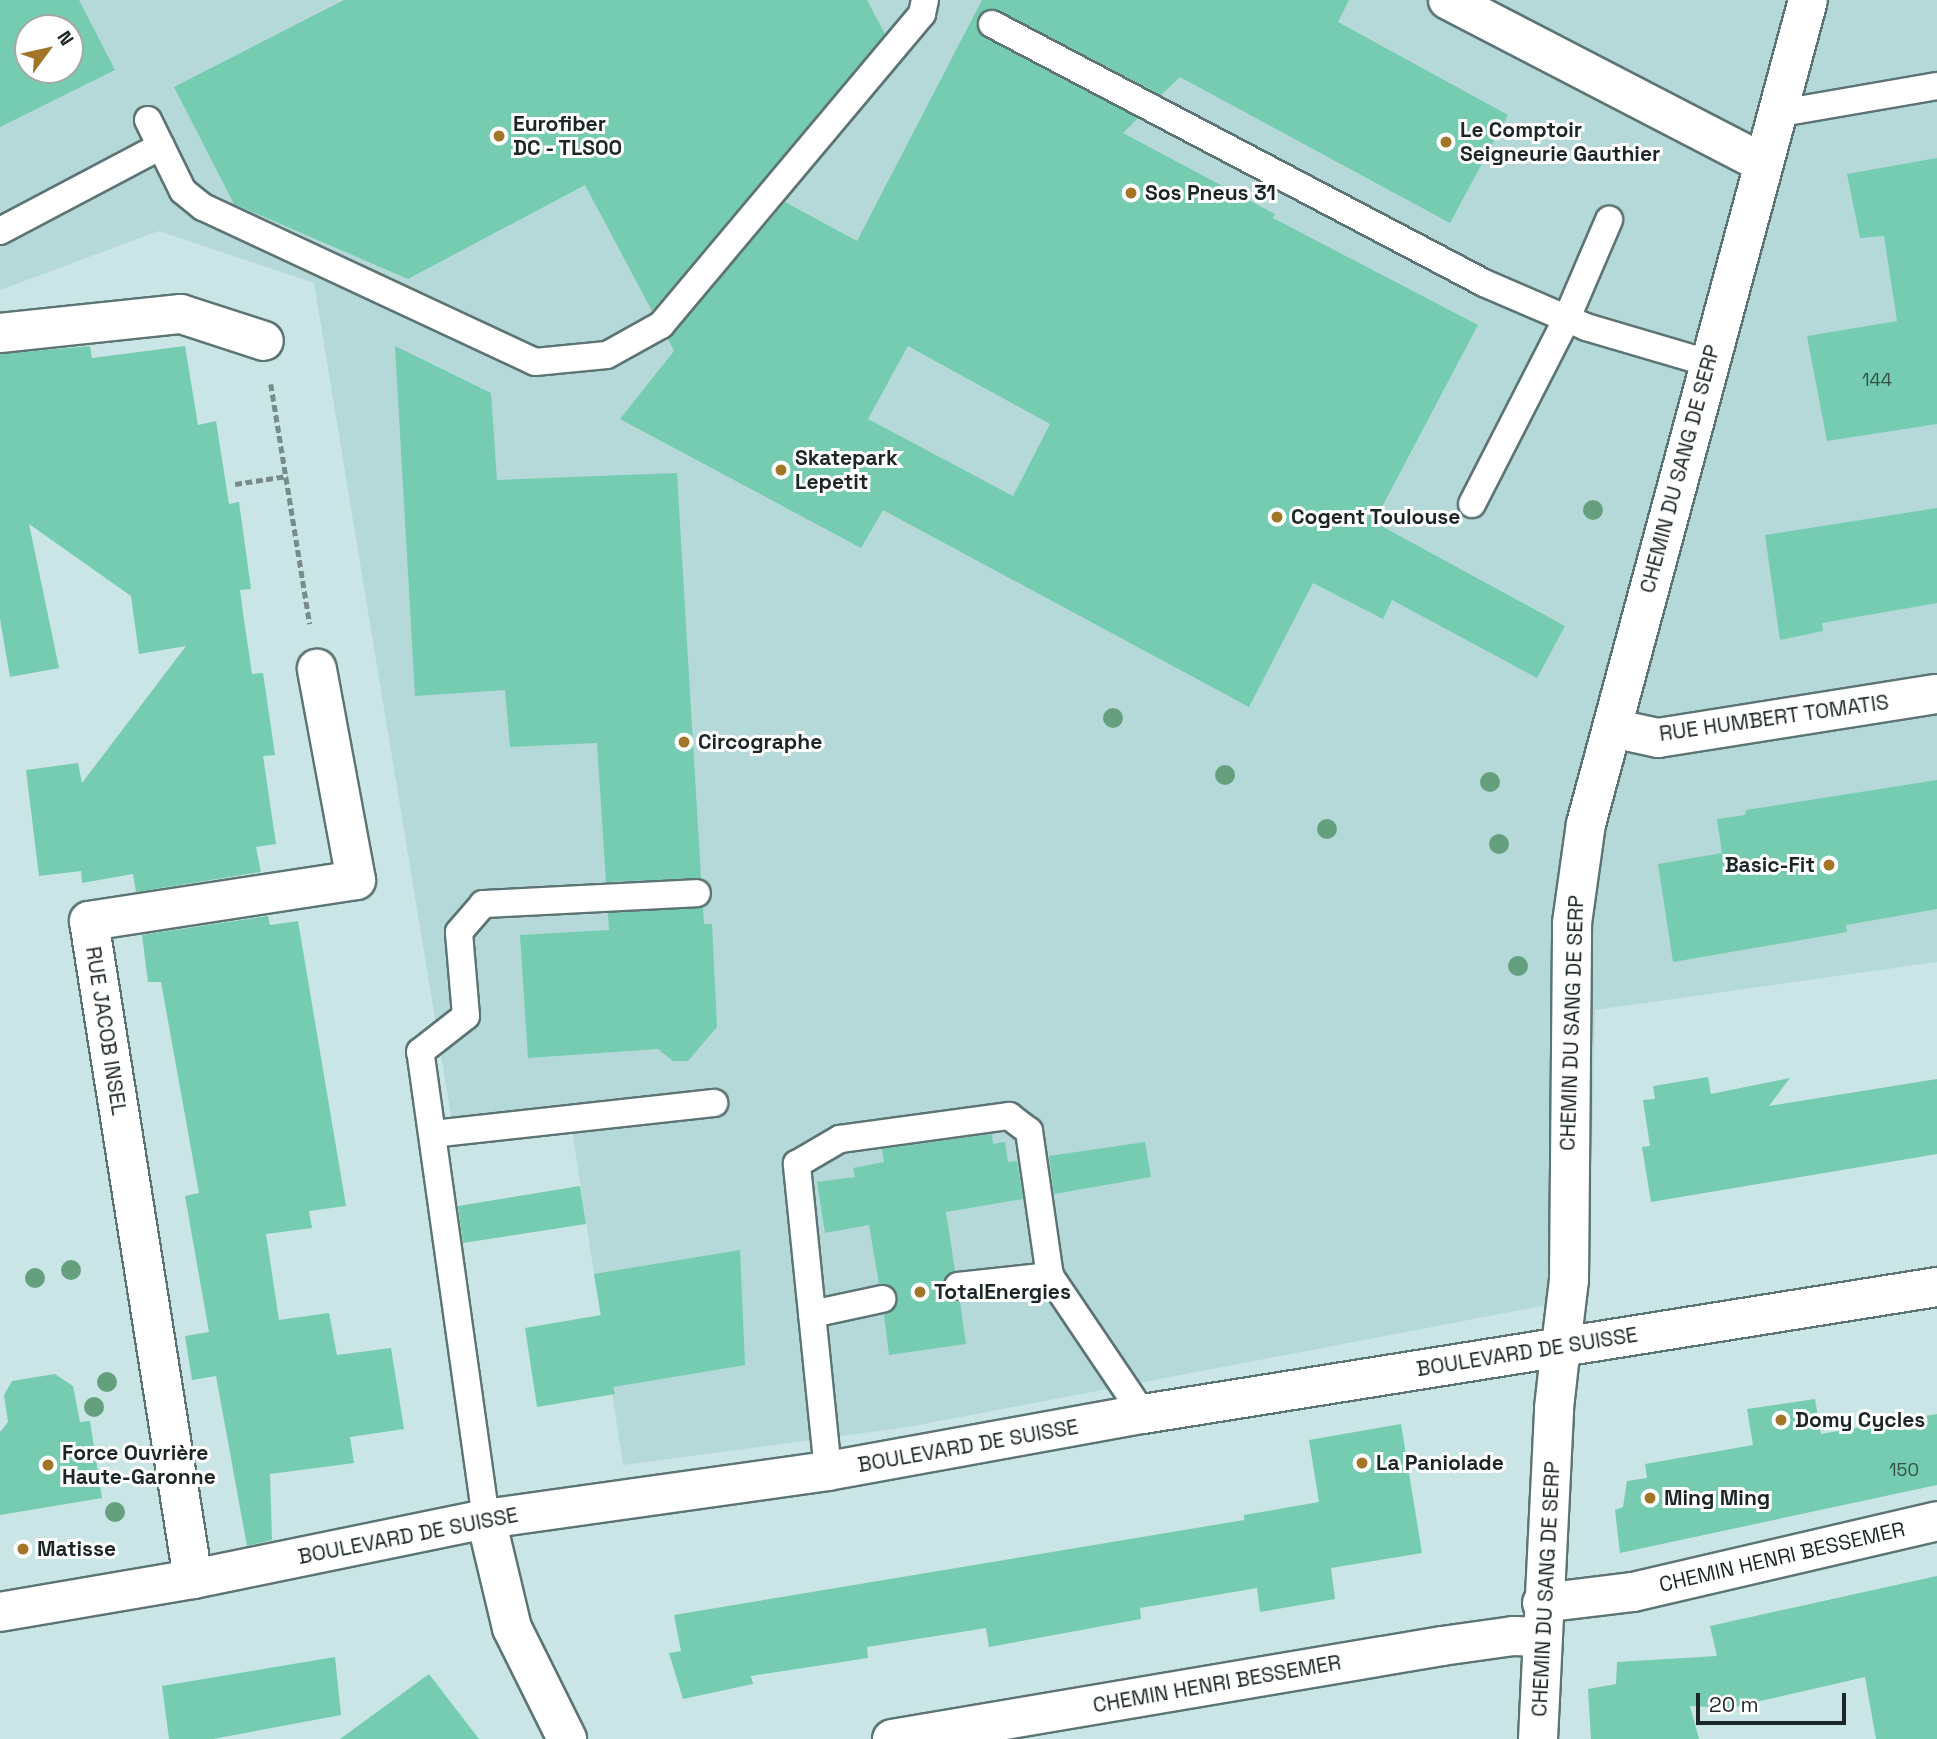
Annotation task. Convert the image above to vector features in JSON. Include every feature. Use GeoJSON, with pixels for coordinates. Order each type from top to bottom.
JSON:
{"type":"FeatureCollection","features":[{"type":"Feature","properties":{"kind":"street"},"geometry":{"type":"LineString","coordinates":[[1448,0],[1761,162]]}},
{"type":"Feature","properties":{"kind":"street","name":"CHEMIN DU SANG DE SERP"},"geometry":{"type":"LineString","coordinates":[[1538,1739],[1561,1346],[1569,1280],[1572,923],[1586,824],[1761,162],[1808,0]]}},
{"type":"Feature","properties":{"kind":"street"},"geometry":{"type":"LineString","coordinates":[[0,333],[181,314],[264,341]]}},
{"type":"Feature","properties":{"kind":"street","name":"RUE JACOB INSEL"},"geometry":{"type":"LineString","coordinates":[[193,1579],[89,921],[356,880],[317,669]]}},
{"type":"Feature","properties":{"kind":"street","name":"RUE HUMBERT TOMATIS"},"geometry":{"type":"LineString","coordinates":[[1612,728],[1658,738],[1937,694]]}},
{"type":"Feature","properties":{"kind":"street","name":"BOULEVARD DE SUISSE"},"geometry":{"type":"LineString","coordinates":[[0,1612],[193,1579],[486,1519],[828,1471],[1143,1414],[1937,1287]]}},
{"type":"Feature","properties":{"kind":"street"},"geometry":{"type":"LineString","coordinates":[[486,1519],[512,1628],[568,1739]]}},
{"type":"Feature","properties":{"kind":"street","name":"CHEMIN HENRI BESSEMER"},"geometry":{"type":"LineString","coordinates":[[892,1739],[1513,1636],[1543,1620],[1633,1592],[1937,1521]]}},
{"type":"Feature","properties":{"kind":"lane"},"geometry":{"type":"LineString","coordinates":[[148,120],[183,191],[215,212],[535,362],[607,355],[661,325],[922,14],[925,0]]}},
{"type":"Feature","properties":{"kind":"lane"},"geometry":{"type":"LineString","coordinates":[[992,24],[1484,283],[1567,318],[1708,363]]}},
{"type":"Feature","properties":{"kind":"lane"},"geometry":{"type":"LineString","coordinates":[[1775,114],[1937,86]]}},
{"type":"Feature","properties":{"kind":"lane"},"geometry":{"type":"LineString","coordinates":[[0,231],[161,146]]}},
{"type":"Feature","properties":{"kind":"lane"},"geometry":{"type":"LineString","coordinates":[[1472,504],[1567,318],[1609,220]]}},
{"type":"Feature","properties":{"kind":"lane"},"geometry":{"type":"LineString","coordinates":[[486,1519],[420,1052],[466,1016],[458,932],[483,904],[697,893]]}},
{"type":"Feature","properties":{"kind":"lane"},"geometry":{"type":"LineString","coordinates":[[433,1134],[714,1103]]}},
{"type":"Feature","properties":{"kind":"lane"},"geometry":{"type":"LineString","coordinates":[[828,1471],[797,1164],[841,1139],[1009,1116],[1029,1132],[1050,1276],[1143,1414]]}},
{"type":"Feature","properties":{"kind":"lane"},"geometry":{"type":"LineString","coordinates":[[958,1286],[1050,1276]]}},
{"type":"Feature","properties":{"kind":"lane"},"geometry":{"type":"LineString","coordinates":[[812,1314],[882,1299]]}},
{"type":"Feature","properties":{"kind":"path"},"geometry":{"type":"LineString","coordinates":[[264,341],[317,669]]}},
{"type":"Feature","properties":{"kind":"path"},"geometry":{"type":"LineString","coordinates":[[235,484],[287,476]]}},
{"type":"Feature","properties":{"kind":"shaded area"},"geometry":{"type":"Polygon","coordinates":[[[0,0],[1937,0],[1937,962],[1595,1010],[1589,1297],[908,1427],[623,1465],[572,1129],[456,1146],[314,283],[159,231],[0,290],[0,0]]]}},
{"type":"Feature","properties":{"kind":"building"},"geometry":{"type":"Polygon","coordinates":[[[0,0],[79,0],[115,70],[0,127],[0,0]]]}},
{"type":"Feature","properties":{"kind":"building","name":"Eurofiber DC - TLS00"},"geometry":{"type":"Polygon","coordinates":[[[344,0],[867,0],[885,34],[652,311],[585,185],[408,279],[234,204],[174,87],[344,0]]]}},
{"type":"Feature","properties":{"kind":"building"},"geometry":{"type":"Polygon","coordinates":[[[982,0],[1349,0],[1338,22],[1508,115],[1450,223],[1180,77],[1161,95],[999,10],[984,10],[976,24],[985,38],[1138,118],[1123,133],[1275,214],[1273,218],[1478,325],[1374,522],[1565,626],[1537,678],[1392,600],[1383,619],[1313,583],[1249,707],[883,510],[861,548],[620,419],[674,351],[668,339],[785,202],[857,241],[982,0]],[[908,346],[868,419],[1013,496],[1050,424],[908,346]]]}},
{"type":"Feature","properties":{"kind":"building"},"geometry":{"type":"Polygon","coordinates":[[[1937,158],[1937,424],[1827,441],[1807,336],[1897,321],[1884,236],[1860,238],[1847,174],[1937,158]]]}},
{"type":"Feature","properties":{"kind":"building"},"geometry":{"type":"Polygon","coordinates":[[[90,346],[92,358],[185,346],[198,425],[216,421],[229,504],[239,502],[251,589],[240,590],[252,674],[263,673],[275,755],[263,756],[276,844],[256,847],[261,872],[136,892],[133,874],[82,883],[81,871],[39,876],[26,770],[78,763],[82,783],[186,646],[139,654],[131,596],[29,524],[59,668],[10,677],[0,619],[0,354],[90,346]]]}},
{"type":"Feature","properties":{"kind":"building"},"geometry":{"type":"Polygon","coordinates":[[[395,346],[491,393],[497,480],[677,473],[701,878],[606,882],[597,743],[510,747],[505,690],[415,696],[395,346]]]}},
{"type":"Feature","properties":{"kind":"building"},"geometry":{"type":"Polygon","coordinates":[[[1937,508],[1937,603],[1822,623],[1823,631],[1780,640],[1765,535],[1937,508]]]}},
{"type":"Feature","properties":{"kind":"building"},"geometry":{"type":"Polygon","coordinates":[[[1937,780],[1937,909],[1846,925],[1847,932],[1673,962],[1658,864],[1722,853],[1717,819],[1745,815],[1746,810],[1937,780]]]}},
{"type":"Feature","properties":{"kind":"building"},"geometry":{"type":"Polygon","coordinates":[[[703,907],[704,924],[712,924],[717,1027],[688,1061],[673,1061],[658,1049],[528,1058],[520,935],[609,930],[608,913],[703,907]]]}},
{"type":"Feature","properties":{"kind":"building"},"geometry":{"type":"Polygon","coordinates":[[[268,916],[270,925],[298,921],[346,1206],[309,1211],[312,1228],[266,1234],[279,1320],[329,1313],[337,1355],[391,1348],[404,1429],[350,1437],[354,1463],[270,1474],[272,1540],[247,1546],[216,1376],[192,1380],[185,1336],[209,1332],[185,1196],[199,1193],[161,982],[148,982],[142,935],[268,916]]]}},
{"type":"Feature","properties":{"kind":"building"},"geometry":{"type":"Polygon","coordinates":[[[1708,1077],[1711,1094],[1790,1078],[1769,1106],[1937,1079],[1937,1154],[1651,1202],[1642,1147],[1650,1146],[1643,1100],[1655,1099],[1653,1086],[1708,1077]]]}},
{"type":"Feature","properties":{"kind":"building"},"geometry":{"type":"Polygon","coordinates":[[[992,1134],[993,1144],[1005,1142],[1008,1162],[1017,1161],[1023,1199],[946,1212],[955,1271],[944,1279],[942,1288],[951,1300],[960,1302],[966,1344],[889,1355],[884,1315],[893,1310],[897,1296],[893,1288],[879,1284],[869,1225],[825,1233],[817,1182],[855,1177],[853,1168],[884,1162],[882,1149],[992,1134]]]}},
{"type":"Feature","properties":{"kind":"building"},"geometry":{"type":"Polygon","coordinates":[[[1145,1142],[1151,1177],[1054,1194],[1049,1156],[1145,1142]]]}},
{"type":"Feature","properties":{"kind":"building"},"geometry":{"type":"Polygon","coordinates":[[[580,1186],[586,1224],[463,1243],[458,1206],[580,1186]]]}},
{"type":"Feature","properties":{"kind":"building"},"geometry":{"type":"Polygon","coordinates":[[[740,1250],[745,1365],[613,1387],[615,1394],[537,1407],[525,1328],[601,1315],[594,1274],[740,1250]]]}},
{"type":"Feature","properties":{"kind":"building","name":"Force Ouvrière Haute-Garonne"},"geometry":{"type":"Polygon","coordinates":[[[55,1374],[73,1386],[80,1422],[90,1421],[102,1498],[0,1515],[0,1432],[8,1422],[4,1395],[12,1381],[55,1374]]]}},
{"type":"Feature","properties":{"kind":"building"},"geometry":{"type":"Polygon","coordinates":[[[1815,1399],[1821,1434],[1937,1414],[1937,1485],[1620,1553],[1615,1510],[1623,1507],[1627,1481],[1647,1478],[1645,1464],[1753,1445],[1747,1409],[1815,1399]]]}},
{"type":"Feature","properties":{"kind":"building"},"geometry":{"type":"Polygon","coordinates":[[[1401,1424],[1422,1553],[1331,1568],[1335,1599],[1260,1612],[1257,1588],[1140,1608],[1141,1619],[989,1647],[986,1628],[867,1647],[868,1658],[751,1676],[753,1684],[683,1699],[669,1653],[681,1651],[674,1615],[1244,1520],[1244,1515],[1319,1502],[1309,1440],[1401,1424]]]}},
{"type":"Feature","properties":{"kind":"building"},"geometry":{"type":"Polygon","coordinates":[[[1937,1576],[1937,1739],[1876,1739],[1865,1677],[1730,1708],[1690,1706],[1699,1739],[1591,1739],[1588,1689],[1616,1684],[1617,1662],[1717,1656],[1710,1626],[1937,1576]]]}},
{"type":"Feature","properties":{"kind":"building"},"geometry":{"type":"Polygon","coordinates":[[[335,1657],[341,1715],[213,1739],[169,1739],[162,1686],[335,1657]]]}},
{"type":"Feature","properties":{"kind":"building"},"geometry":{"type":"Polygon","coordinates":[[[429,1674],[479,1739],[340,1739],[429,1674]]]}},
{"type":"Feature","properties":{"kind":"place","name":"Eurofiber DC - TLS00"},"geometry":{"type":"Point","coordinates":[499,136]}},
{"type":"Feature","properties":{"kind":"place","name":"Le Comptoir Seigneurie Gauthier"},"geometry":{"type":"Point","coordinates":[1446,142]}},
{"type":"Feature","properties":{"kind":"place","name":"Sos Pneus 31"},"geometry":{"type":"Point","coordinates":[1131,193]}},
{"type":"Feature","properties":{"kind":"place","name":"Skatepark Lepetit"},"geometry":{"type":"Point","coordinates":[781,470]}},
{"type":"Feature","properties":{"kind":"place","name":"Cogent Toulouse"},"geometry":{"type":"Point","coordinates":[1277,517]}},
{"type":"Feature","properties":{"kind":"place","name":"Circographe"},"geometry":{"type":"Point","coordinates":[684,742]}},
{"type":"Feature","properties":{"kind":"place","name":"Basic-Fit"},"geometry":{"type":"Point","coordinates":[1829,865]}},
{"type":"Feature","properties":{"kind":"place","name":"TotalEnergies"},"geometry":{"type":"Point","coordinates":[920,1292]}},
{"type":"Feature","properties":{"kind":"place","name":"Domy Cycles"},"geometry":{"type":"Point","coordinates":[1781,1420]}},
{"type":"Feature","properties":{"kind":"place","name":"La Paniolade"},"geometry":{"type":"Point","coordinates":[1362,1463]}},
{"type":"Feature","properties":{"kind":"place","name":"Force Ouvrière Haute-Garonne"},"geometry":{"type":"Point","coordinates":[48,1465]}},
{"type":"Feature","properties":{"kind":"place","name":"Ming Ming"},"geometry":{"type":"Point","coordinates":[1650,1498]}},
{"type":"Feature","properties":{"kind":"place","name":"Matisse"},"geometry":{"type":"Point","coordinates":[23,1549]}}]}
